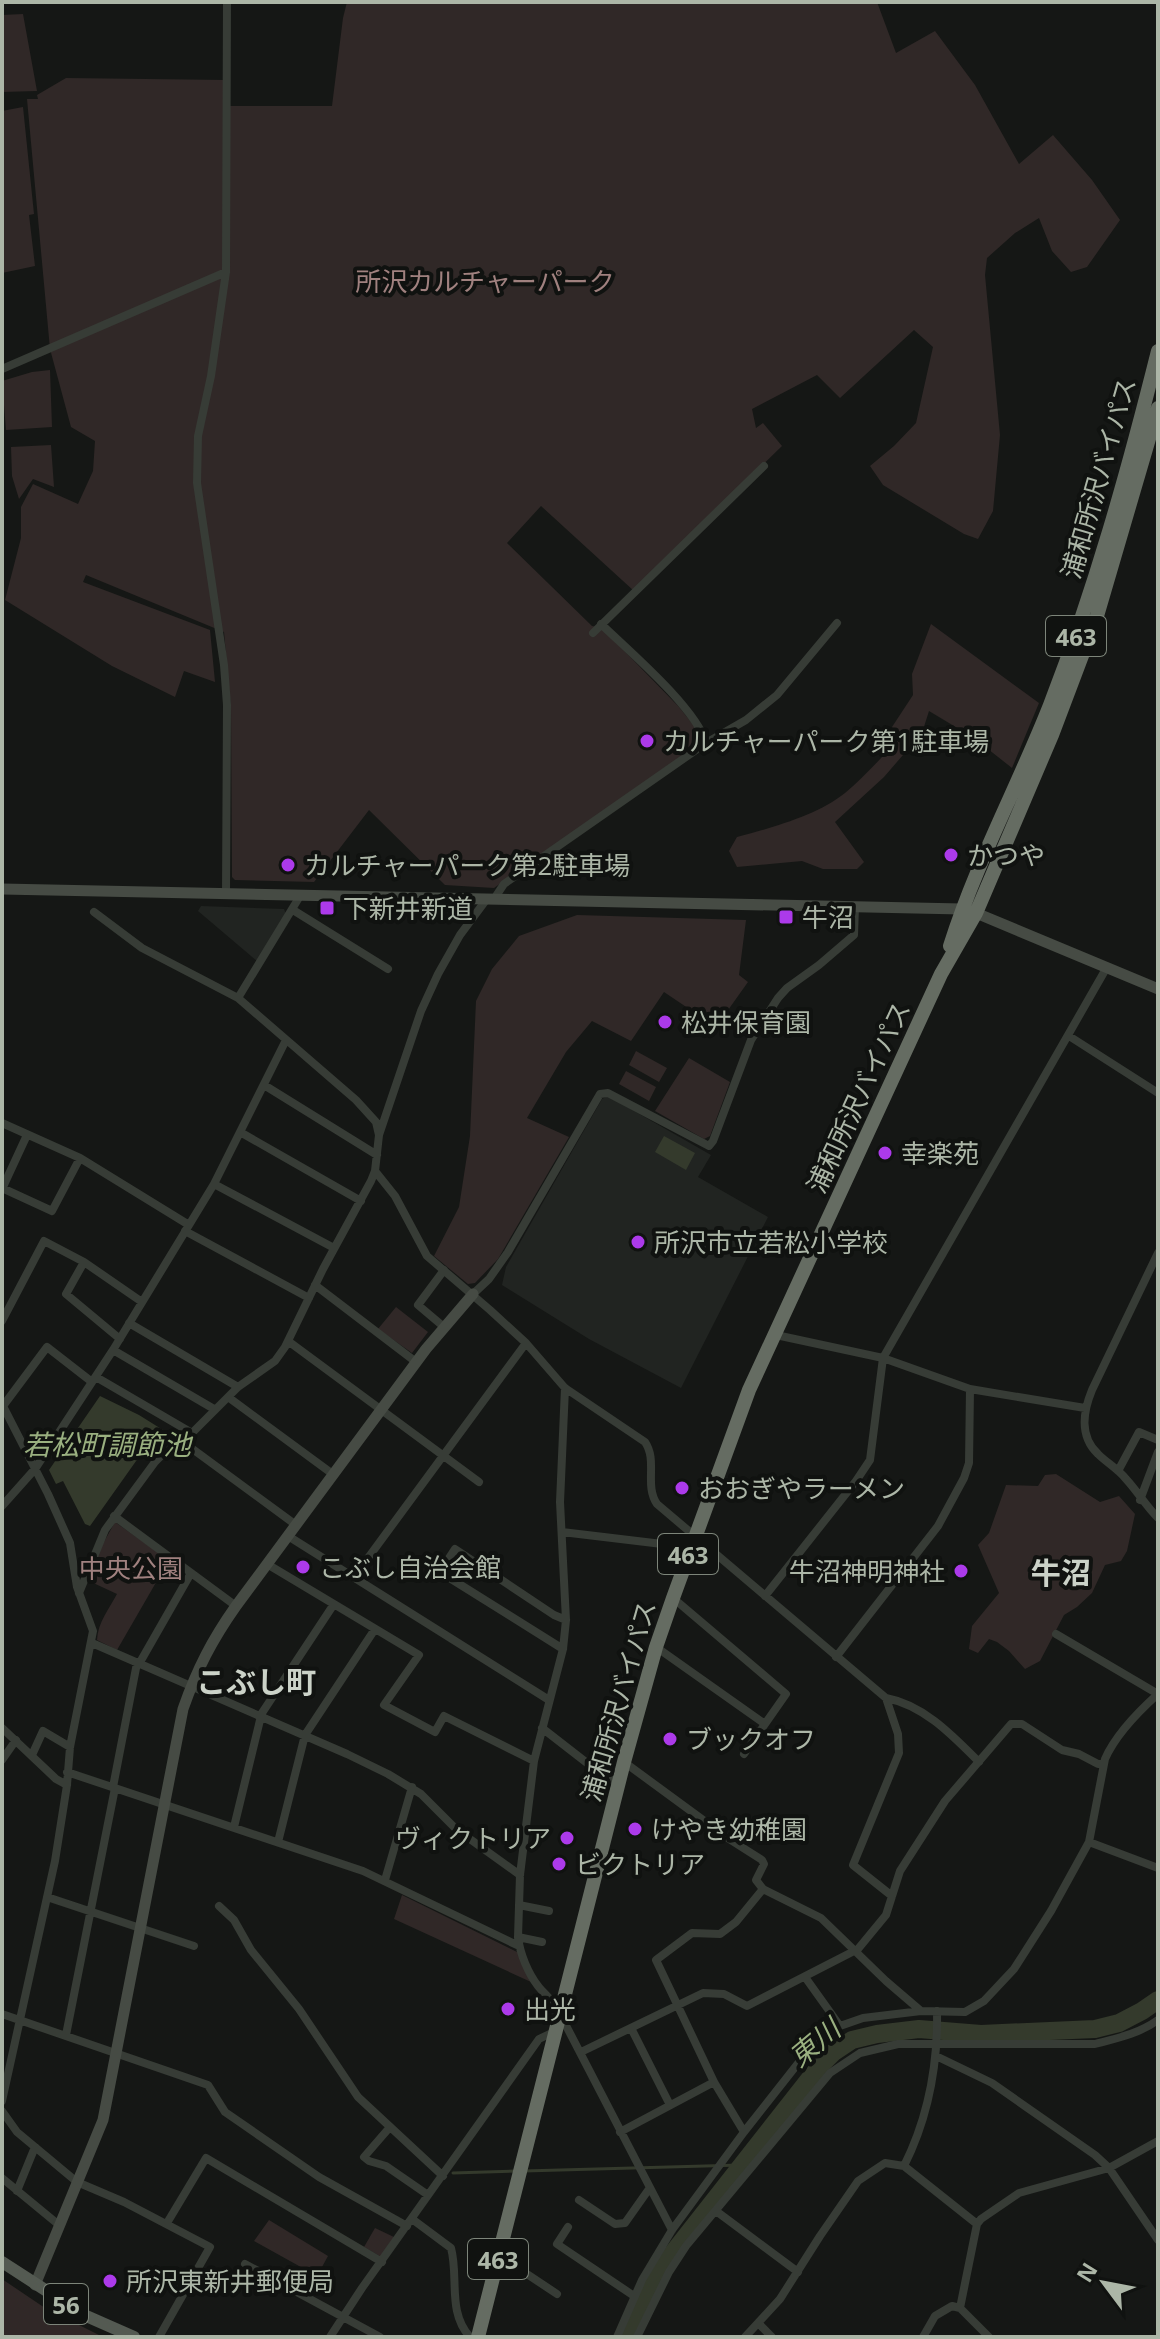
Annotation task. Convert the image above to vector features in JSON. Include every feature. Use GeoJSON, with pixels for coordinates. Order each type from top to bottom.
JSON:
{"type":"FeatureCollection","features":[{"type":"Feature","properties":{"kind":"highway","name":"浦和所沢バイパス"},"geometry":{"type":"LineString","coordinates":[[969,911],[1084,612],[1128,470],[1158,351]]}},
{"type":"Feature","properties":{"kind":"highway","name":"浦和所沢バイパス"},"geometry":{"type":"LineString","coordinates":[[478,2337],[624,1762],[656,1647],[692,1543],[749,1390],[1052,735],[1097,616],[1158,408]]}},
{"type":"Feature","properties":{"kind":"main road","name":"56"},"geometry":{"type":"LineString","coordinates":[[2,2262],[84,2315],[134,2337]]}},
{"type":"Feature","properties":{"kind":"street"},"geometry":{"type":"LineString","coordinates":[[226,894],[227,705],[197,483],[198,436],[211,376],[226,272],[227,2]]}},
{"type":"Feature","properties":{"kind":"street"},"geometry":{"type":"LineString","coordinates":[[2,369],[226,272]]}},
{"type":"Feature","properties":{"kind":"street"},"geometry":{"type":"LineString","coordinates":[[593,633],[764,466]]}},
{"type":"Feature","properties":{"kind":"street"},"geometry":{"type":"LineString","coordinates":[[79,1593],[99,1542],[114,1516],[155,1462],[166,1451],[183,1442],[238,1387],[275,1361],[288,1341],[375,1171],[379,1135],[421,1011],[460,935],[504,884],[706,743],[746,720],[777,695],[837,623]]}},
{"type":"Feature","properties":{"kind":"street"},"geometry":{"type":"LineString","coordinates":[[601,624],[680,702],[706,743]]}},
{"type":"Feature","properties":{"kind":"street"},"geometry":{"type":"LineString","coordinates":[[2,889],[969,911],[1158,989]]}},
{"type":"Feature","properties":{"kind":"street"},"geometry":{"type":"LineString","coordinates":[[238,998],[300,896]]}},
{"type":"Feature","properties":{"kind":"street"},"geometry":{"type":"LineString","coordinates":[[35,2285],[103,2120],[183,1709],[208,1647],[416,1362],[489,1279],[508,1252],[600,1094],[608,1093],[709,1146],[751,1040],[787,988],[854,935],[855,907]]}},
{"type":"Feature","properties":{"kind":"street"},"geometry":{"type":"LineString","coordinates":[[293,910],[388,969]]}},
{"type":"Feature","properties":{"kind":"street"},"geometry":{"type":"LineString","coordinates":[[94,912],[142,948],[238,998],[356,1100],[376,1122],[379,1135]]}},
{"type":"Feature","properties":{"kind":"street"},"geometry":{"type":"LineString","coordinates":[[765,1596],[870,1460],[883,1358],[1107,967]]}},
{"type":"Feature","properties":{"kind":"street"},"geometry":{"type":"LineString","coordinates":[[1069,1036],[1158,1093]]}},
{"type":"Feature","properties":{"kind":"street"},"geometry":{"type":"LineString","coordinates":[[2,1506],[35,1469],[120,1339],[214,1184],[286,1040]]}},
{"type":"Feature","properties":{"kind":"street"},"geometry":{"type":"LineString","coordinates":[[264,1085],[377,1155]]}},
{"type":"Feature","properties":{"kind":"street"},"geometry":{"type":"LineString","coordinates":[[2,1123],[80,1158],[187,1228],[309,1298]]}},
{"type":"Feature","properties":{"kind":"street"},"geometry":{"type":"LineString","coordinates":[[240,1132],[361,1201]]}},
{"type":"Feature","properties":{"kind":"street"},"geometry":{"type":"LineString","coordinates":[[27,1135],[2,1188],[52,1211],[80,1158]]}},
{"type":"Feature","properties":{"kind":"street"},"geometry":{"type":"LineString","coordinates":[[375,1171],[395,1196],[427,1256],[526,1343],[565,1388],[645,1442],[651,1453],[654,1500],[692,1543],[765,1596],[886,1698],[916,1708],[979,1762]]}},
{"type":"Feature","properties":{"kind":"street"},"geometry":{"type":"LineString","coordinates":[[214,1184],[334,1248]]}},
{"type":"Feature","properties":{"kind":"street"},"geometry":{"type":"LineString","coordinates":[[2,1321],[44,1241],[84,1262],[142,1302]]}},
{"type":"Feature","properties":{"kind":"street"},"geometry":{"type":"LineString","coordinates":[[1158,1253],[1085,1408],[1084,1426],[1087,1440],[1097,1454],[1124,1476],[1140,1500],[1158,1518]]}},
{"type":"Feature","properties":{"kind":"street"},"geometry":{"type":"LineString","coordinates":[[84,1262],[66,1294],[120,1339]]}},
{"type":"Feature","properties":{"kind":"street"},"geometry":{"type":"LineString","coordinates":[[444,1270],[418,1305],[444,1327]]}},
{"type":"Feature","properties":{"kind":"street"},"geometry":{"type":"LineString","coordinates":[[315,1285],[416,1362]]}},
{"type":"Feature","properties":{"kind":"street"},"geometry":{"type":"LineString","coordinates":[[129,1323],[238,1387]]}},
{"type":"Feature","properties":{"kind":"street"},"geometry":{"type":"LineString","coordinates":[[776,1335],[883,1358],[970,1389],[1085,1408]]}},
{"type":"Feature","properties":{"kind":"street"},"geometry":{"type":"LineString","coordinates":[[288,1341],[479,1482]]}},
{"type":"Feature","properties":{"kind":"street"},"geometry":{"type":"LineString","coordinates":[[354,1577],[526,1343]]}},
{"type":"Feature","properties":{"kind":"street"},"geometry":{"type":"LineString","coordinates":[[2,2101],[47,1897],[67,1785],[70,1747],[93,1631],[79,1593],[70,1543],[35,1469],[3,1412],[47,1347],[94,1380],[192,1433]]}},
{"type":"Feature","properties":{"kind":"street"},"geometry":{"type":"LineString","coordinates":[[113,1350],[214,1409]]}},
{"type":"Feature","properties":{"kind":"street"},"geometry":{"type":"LineString","coordinates":[[565,1388],[560,1473],[566,1620],[563,1649],[534,1761],[520,1875],[519,1941],[531,1975],[553,2001],[581,2052],[671,2234]]}},
{"type":"Feature","properties":{"kind":"street"},"geometry":{"type":"LineString","coordinates":[[836,1657],[938,1526],[964,1478],[969,1463],[970,1389]]}},
{"type":"Feature","properties":{"kind":"street"},"geometry":{"type":"LineString","coordinates":[[228,1397],[334,1475]]}},
{"type":"Feature","properties":{"kind":"street"},"geometry":{"type":"LineString","coordinates":[[1118,1471],[1139,1432],[1158,1440]]}},
{"type":"Feature","properties":{"kind":"street"},"geometry":{"type":"LineString","coordinates":[[183,1442],[296,1525]]}},
{"type":"Feature","properties":{"kind":"street"},"geometry":{"type":"LineString","coordinates":[[1140,1500],[1158,1452]]}},
{"type":"Feature","properties":{"kind":"street"},"geometry":{"type":"LineString","coordinates":[[114,1516],[236,1606]]}},
{"type":"Feature","properties":{"kind":"street"},"geometry":{"type":"LineString","coordinates":[[562,1532],[666,1544],[692,1543]]}},
{"type":"Feature","properties":{"kind":"street"},"geometry":{"type":"LineString","coordinates":[[288,1536],[549,1700]]}},
{"type":"Feature","properties":{"kind":"street"},"geometry":{"type":"LineString","coordinates":[[563,1649],[440,1572],[455,1549],[566,1620]]}},
{"type":"Feature","properties":{"kind":"street"},"geometry":{"type":"LineString","coordinates":[[267,1564],[419,1655],[384,1705],[435,1732],[444,1716],[534,1761]]}},
{"type":"Feature","properties":{"kind":"street"},"geometry":{"type":"LineString","coordinates":[[66,2035],[138,1664],[191,1573]]}},
{"type":"Feature","properties":{"kind":"street"},"geometry":{"type":"LineString","coordinates":[[673,1598],[786,1694],[744,1754]]}},
{"type":"Feature","properties":{"kind":"street"},"geometry":{"type":"LineString","coordinates":[[234,1827],[261,1716],[334,1604]]}},
{"type":"Feature","properties":{"kind":"street"},"geometry":{"type":"LineString","coordinates":[[278,1842],[305,1735],[375,1629]]}},
{"type":"Feature","properties":{"kind":"street"},"geometry":{"type":"LineString","coordinates":[[617,2337],[634,2296],[671,2234],[723,2159],[807,2052],[840,2026],[863,2018],[921,2011],[937,2015],[965,2012],[994,1992],[1014,1969],[1033,1939],[1089,1842],[1108,1752],[1158,1694],[1056,1634]]}},
{"type":"Feature","properties":{"kind":"street"},"geometry":{"type":"LineString","coordinates":[[92,1643],[305,1735],[412,1787],[456,1829],[520,1875]]}},
{"type":"Feature","properties":{"kind":"street"},"geometry":{"type":"LineString","coordinates":[[656,1647],[765,1724]]}},
{"type":"Feature","properties":{"kind":"street"},"geometry":{"type":"LineString","coordinates":[[886,1698],[898,1734],[899,1753],[853,1865],[892,1896]]}},
{"type":"Feature","properties":{"kind":"street"},"geometry":{"type":"LineString","coordinates":[[581,2052],[703,1993],[724,1994],[747,2006],[854,1952],[886,1915],[900,1871],[945,1801],[1011,1724],[1022,1724],[1062,1750],[1104,1764]]}},
{"type":"Feature","properties":{"kind":"street"},"geometry":{"type":"LineString","coordinates":[[2,1728],[56,1779],[67,1785]]}},
{"type":"Feature","properties":{"kind":"street"},"geometry":{"type":"LineString","coordinates":[[542,1728],[605,1777],[619,1783]]}},
{"type":"Feature","properties":{"kind":"street"},"geometry":{"type":"LineString","coordinates":[[32,1755],[43,1731],[70,1747]]}},
{"type":"Feature","properties":{"kind":"street"},"geometry":{"type":"LineString","coordinates":[[2,1760],[16,1740]]}},
{"type":"Feature","properties":{"kind":"street"},"geometry":{"type":"LineString","coordinates":[[624,1762],[762,1860],[764,1864],[756,1880],[763,1889],[821,1918],[854,1952],[921,2011]]}},
{"type":"Feature","properties":{"kind":"street"},"geometry":{"type":"LineString","coordinates":[[67,1772],[357,1868],[519,1941],[542,1942]]}},
{"type":"Feature","properties":{"kind":"street"},"geometry":{"type":"LineString","coordinates":[[385,1880],[412,1787]]}},
{"type":"Feature","properties":{"kind":"street"},"geometry":{"type":"LineString","coordinates":[[1089,1842],[1158,1868]]}},
{"type":"Feature","properties":{"kind":"street"},"geometry":{"type":"LineString","coordinates":[[744,2132],[714,2082],[656,1960],[692,1933],[720,1934],[736,1922],[763,1889]]}},
{"type":"Feature","properties":{"kind":"street"},"geometry":{"type":"LineString","coordinates":[[47,1897],[194,1946]]}},
{"type":"Feature","properties":{"kind":"street"},"geometry":{"type":"LineString","coordinates":[[519,1905],[549,1911]]}},
{"type":"Feature","properties":{"kind":"street"},"geometry":{"type":"LineString","coordinates":[[219,1906],[234,1920],[251,1950],[299,2009],[358,2097],[443,2176]]}},
{"type":"Feature","properties":{"kind":"street"},"geometry":{"type":"LineString","coordinates":[[805,1977],[840,2026]]}},
{"type":"Feature","properties":{"kind":"street"},"geometry":{"type":"LineString","coordinates":[[2,2014],[208,2085],[225,2112],[319,2177],[409,2222],[451,2248],[457,2311],[462,2327],[470,2337]]}},
{"type":"Feature","properties":{"kind":"street"},"geometry":{"type":"LineString","coordinates":[[904,2166],[919,2135],[936,2056],[937,2015]]}},
{"type":"Feature","properties":{"kind":"street"},"geometry":{"type":"LineString","coordinates":[[640,2336],[685,2245],[821,2081],[839,2065],[873,2048],[898,2044],[1095,2044],[1127,2036],[1158,2020]]}},
{"type":"Feature","properties":{"kind":"street"},"geometry":{"type":"LineString","coordinates":[[631,2028],[670,2105]]}},
{"type":"Feature","properties":{"kind":"street"},"geometry":{"type":"LineString","coordinates":[[330,2337],[539,2039],[554,2032]]}},
{"type":"Feature","properties":{"kind":"street"},"geometry":{"type":"LineString","coordinates":[[936,2056],[992,2083],[1109,2168],[1158,2240]]}},
{"type":"Feature","properties":{"kind":"street"},"geometry":{"type":"LineString","coordinates":[[620,2132],[714,2082]]}},
{"type":"Feature","properties":{"kind":"street"},"geometry":{"type":"LineString","coordinates":[[2,2111],[17,2132],[77,2182],[167,2223],[210,2247],[159,2337]]}},
{"type":"Feature","properties":{"kind":"street"},"geometry":{"type":"LineString","coordinates":[[390,2127],[364,2157],[386,2166],[428,2195]]}},
{"type":"Feature","properties":{"kind":"street"},"geometry":{"type":"LineString","coordinates":[[960,2308],[977,2224],[1019,2193],[1109,2168],[1158,2141]]}},
{"type":"Feature","properties":{"kind":"street"},"geometry":{"type":"LineString","coordinates":[[17,2191],[35,2147]]}},
{"type":"Feature","properties":{"kind":"street"},"geometry":{"type":"LineString","coordinates":[[167,2223],[206,2158],[382,2262]]}},
{"type":"Feature","properties":{"kind":"street"},"geometry":{"type":"LineString","coordinates":[[745,2337],[780,2299],[858,2181],[885,2163],[904,2166],[977,2224]]}},
{"type":"Feature","properties":{"kind":"street"},"geometry":{"type":"LineString","coordinates":[[2,2178],[59,2225]]}},
{"type":"Feature","properties":{"kind":"street"},"geometry":{"type":"LineString","coordinates":[[579,2200],[615,2224],[625,2223],[649,2189]]}},
{"type":"Feature","properties":{"kind":"street"},"geometry":{"type":"LineString","coordinates":[[716,2211],[798,2272]]}},
{"type":"Feature","properties":{"kind":"street"},"geometry":{"type":"LineString","coordinates":[[568,2227],[557,2244],[634,2296]]}},
{"type":"Feature","properties":{"kind":"street"},"geometry":{"type":"LineString","coordinates":[[498,2258],[557,2294]]}},
{"type":"Feature","properties":{"kind":"street"},"geometry":{"type":"LineString","coordinates":[[245,2264],[380,2337]]}},
{"type":"Feature","properties":{"kind":"street"},"geometry":{"type":"LineString","coordinates":[[923,2337],[935,2316],[952,2306],[960,2308],[989,2337]]}},
{"type":"Feature","properties":{"kind":"street"},"geometry":{"type":"LineString","coordinates":[[758,2323],[772,2337]]}},
{"type":"Feature","properties":{"kind":"shaded area"},"geometry":{"type":"Polygon","coordinates":[[[201,906],[284,909],[286,914],[257,961],[198,911],[201,906]]]}},
{"type":"Feature","properties":{"kind":"shaded area","name":"所沢市立若松小学校"},"geometry":{"type":"Polygon","coordinates":[[[608,1096],[711,1155],[698,1177],[768,1217],[681,1388],[589,1339],[502,1285],[506,1267],[602,1099],[608,1096]]]}},
{"type":"Feature","properties":{"kind":"green space","name":"所沢カルチャーパーク"},"geometry":{"type":"Polygon","coordinates":[[[347,2],[877,2],[896,53],[935,31],[975,85],[1019,164],[1053,135],[1092,180],[1120,220],[1087,267],[1071,272],[1052,251],[1039,218],[1015,233],[987,258],[985,275],[1000,435],[993,511],[978,539],[964,534],[883,485],[870,466],[916,423],[933,347],[914,330],[840,398],[817,375],[752,409],[756,428],[763,423],[782,446],[634,591],[541,506],[507,543],[592,626],[602,628],[679,707],[695,727],[696,746],[494,888],[445,885],[369,810],[314,882],[235,880],[232,877],[231,709],[224,632],[86,575],[83,582],[210,630],[215,682],[184,671],[175,697],[112,666],[5,600],[21,538],[21,507],[33,484],[78,504],[93,471],[95,441],[71,427],[50,349],[27,99],[38,99],[37,95],[66,78],[227,80],[227,106],[332,106],[347,2]]]}},
{"type":"Feature","properties":{"kind":"green space"},"geometry":{"type":"Polygon","coordinates":[[[23,14],[37,91],[2,92],[2,15],[23,14]]]}},
{"type":"Feature","properties":{"kind":"green space"},"geometry":{"type":"Polygon","coordinates":[[[23,107],[34,214],[29,215],[35,266],[2,273],[2,111],[23,107]]]}},
{"type":"Feature","properties":{"kind":"green space"},"geometry":{"type":"Polygon","coordinates":[[[50,370],[52,427],[6,430],[2,381],[50,370]]]}},
{"type":"Feature","properties":{"kind":"green space"},"geometry":{"type":"Polygon","coordinates":[[[51,445],[54,487],[33,479],[19,499],[12,476],[11,447],[51,445]]]}},
{"type":"Feature","properties":{"kind":"green space"},"geometry":{"type":"Polygon","coordinates":[[[931,624],[1039,703],[1012,768],[974,738],[929,711],[922,733],[884,777],[835,822],[864,862],[857,869],[823,869],[802,861],[737,867],[729,851],[737,837],[794,820],[834,801],[898,740],[892,727],[913,695],[912,674],[931,624]]]}},
{"type":"Feature","properties":{"kind":"green space"},"geometry":{"type":"Polygon","coordinates":[[[577,915],[746,920],[739,975],[748,982],[716,1027],[664,992],[631,1041],[592,1021],[566,1052],[527,1118],[569,1137],[498,1259],[475,1283],[468,1284],[434,1256],[459,1207],[470,1136],[476,1001],[492,969],[519,936],[577,915]]]}},
{"type":"Feature","properties":{"kind":"green space"},"geometry":{"type":"Polygon","coordinates":[[[636,1051],[667,1068],[659,1082],[629,1065],[636,1051]]]}},
{"type":"Feature","properties":{"kind":"green space"},"geometry":{"type":"Polygon","coordinates":[[[689,1058],[730,1082],[710,1136],[704,1139],[655,1111],[689,1058]]]}},
{"type":"Feature","properties":{"kind":"green space"},"geometry":{"type":"Polygon","coordinates":[[[626,1071],[656,1087],[649,1101],[619,1084],[626,1071]]]}},
{"type":"Feature","properties":{"kind":"green space"},"geometry":{"type":"Polygon","coordinates":[[[396,1307],[428,1332],[412,1353],[378,1329],[396,1307]]]}},
{"type":"Feature","properties":{"kind":"green space"},"geometry":{"type":"Polygon","coordinates":[[[1056,1474],[1100,1502],[1119,1496],[1135,1514],[1127,1551],[1121,1561],[1105,1565],[1092,1593],[1064,1615],[1040,1661],[1025,1669],[1009,1651],[989,1639],[978,1653],[969,1649],[972,1626],[999,1593],[978,1545],[989,1533],[1006,1485],[1038,1486],[1045,1475],[1056,1474]]]}},
{"type":"Feature","properties":{"kind":"green space","name":"中央公園"},"geometry":{"type":"Polygon","coordinates":[[[115,1522],[169,1560],[117,1650],[97,1640],[102,1621],[117,1594],[89,1581],[99,1551],[115,1522]]]}},
{"type":"Feature","properties":{"kind":"green space"},"geometry":{"type":"Polygon","coordinates":[[[402,1895],[519,1953],[531,1982],[394,1919],[402,1895]]]}},
{"type":"Feature","properties":{"kind":"green space"},"geometry":{"type":"Polygon","coordinates":[[[269,2220],[328,2256],[317,2276],[254,2241],[269,2220]]]}},
{"type":"Feature","properties":{"kind":"green space"},"geometry":{"type":"Polygon","coordinates":[[[375,2228],[396,2238],[383,2258],[364,2247],[375,2228]]]}},
{"type":"Feature","properties":{"kind":"green space"},"geometry":{"type":"Polygon","coordinates":[[[2,2279],[45,2308],[103,2337],[2,2337],[2,2279]]]}},
{"type":"Feature","properties":{"kind":"water"},"geometry":{"type":"Polygon","coordinates":[[[664,1136],[695,1153],[686,1170],[655,1152],[664,1136]]]}},
{"type":"Feature","properties":{"kind":"water","name":"若松町調節池"},"geometry":{"type":"Polygon","coordinates":[[[100,1396],[163,1430],[162,1436],[146,1447],[90,1526],[85,1524],[63,1481],[56,1484],[49,1470],[100,1396]]]}},
{"type":"Feature","properties":{"kind":"waterway","name":"東川"},"geometry":{"type":"LineString","coordinates":[[629,2337],[649,2290],[668,2259],[818,2068],[852,2040],[919,2029],[981,2034],[1095,2029],[1119,2023],[1158,2000]]}},
{"type":"Feature","properties":{"kind":"waterway"},"geometry":{"type":"LineString","coordinates":[[524,2171],[741,2165]]}},
{"type":"Feature","properties":{"kind":"waterway"},"geometry":{"type":"LineString","coordinates":[[453,2173],[517,2171]]}},
{"type":"Feature","properties":{"kind":"place","name":"カルチャーパーク第1駐車場"},"geometry":{"type":"Point","coordinates":[647,741]}},
{"type":"Feature","properties":{"kind":"place","name":"かつや"},"geometry":{"type":"Point","coordinates":[951,855]}},
{"type":"Feature","properties":{"kind":"place","name":"カルチャーパーク第2駐車場"},"geometry":{"type":"Point","coordinates":[288,865]}},
{"type":"Feature","properties":{"kind":"place","name":"下新井新道"},"geometry":{"type":"Point","coordinates":[327,908]}},
{"type":"Feature","properties":{"kind":"place","name":"牛沼"},"geometry":{"type":"Point","coordinates":[786,917]}},
{"type":"Feature","properties":{"kind":"place","name":"松井保育園"},"geometry":{"type":"Point","coordinates":[665,1022]}},
{"type":"Feature","properties":{"kind":"place","name":"幸楽苑"},"geometry":{"type":"Point","coordinates":[885,1153]}},
{"type":"Feature","properties":{"kind":"place","name":"所沢市立若松小学校"},"geometry":{"type":"Point","coordinates":[638,1242]}},
{"type":"Feature","properties":{"kind":"place","name":"おおぎやラーメン"},"geometry":{"type":"Point","coordinates":[682,1488]}},
{"type":"Feature","properties":{"kind":"place","name":"こぶし自治会館"},"geometry":{"type":"Point","coordinates":[303,1567]}},
{"type":"Feature","properties":{"kind":"place","name":"牛沼神明神社"},"geometry":{"type":"Point","coordinates":[961,1571]}},
{"type":"Feature","properties":{"kind":"place","name":"ブックオフ"},"geometry":{"type":"Point","coordinates":[670,1739]}},
{"type":"Feature","properties":{"kind":"place","name":"けやき幼稚園"},"geometry":{"type":"Point","coordinates":[635,1829]}},
{"type":"Feature","properties":{"kind":"place","name":"ヴィクトリア"},"geometry":{"type":"Point","coordinates":[567,1838]}},
{"type":"Feature","properties":{"kind":"place","name":"ビクトリア"},"geometry":{"type":"Point","coordinates":[559,1864]}},
{"type":"Feature","properties":{"kind":"place","name":"出光"},"geometry":{"type":"Point","coordinates":[508,2009]}},
{"type":"Feature","properties":{"kind":"place","name":"所沢東新井郵便局"},"geometry":{"type":"Point","coordinates":[110,2281]}},
{"type":"Feature","properties":{"kind":"district","name":"牛沼"},"geometry":{"type":"Point","coordinates":[1061,1572]}},
{"type":"Feature","properties":{"kind":"district","name":"こぶし町"},"geometry":{"type":"Point","coordinates":[256,1681]}}]}
